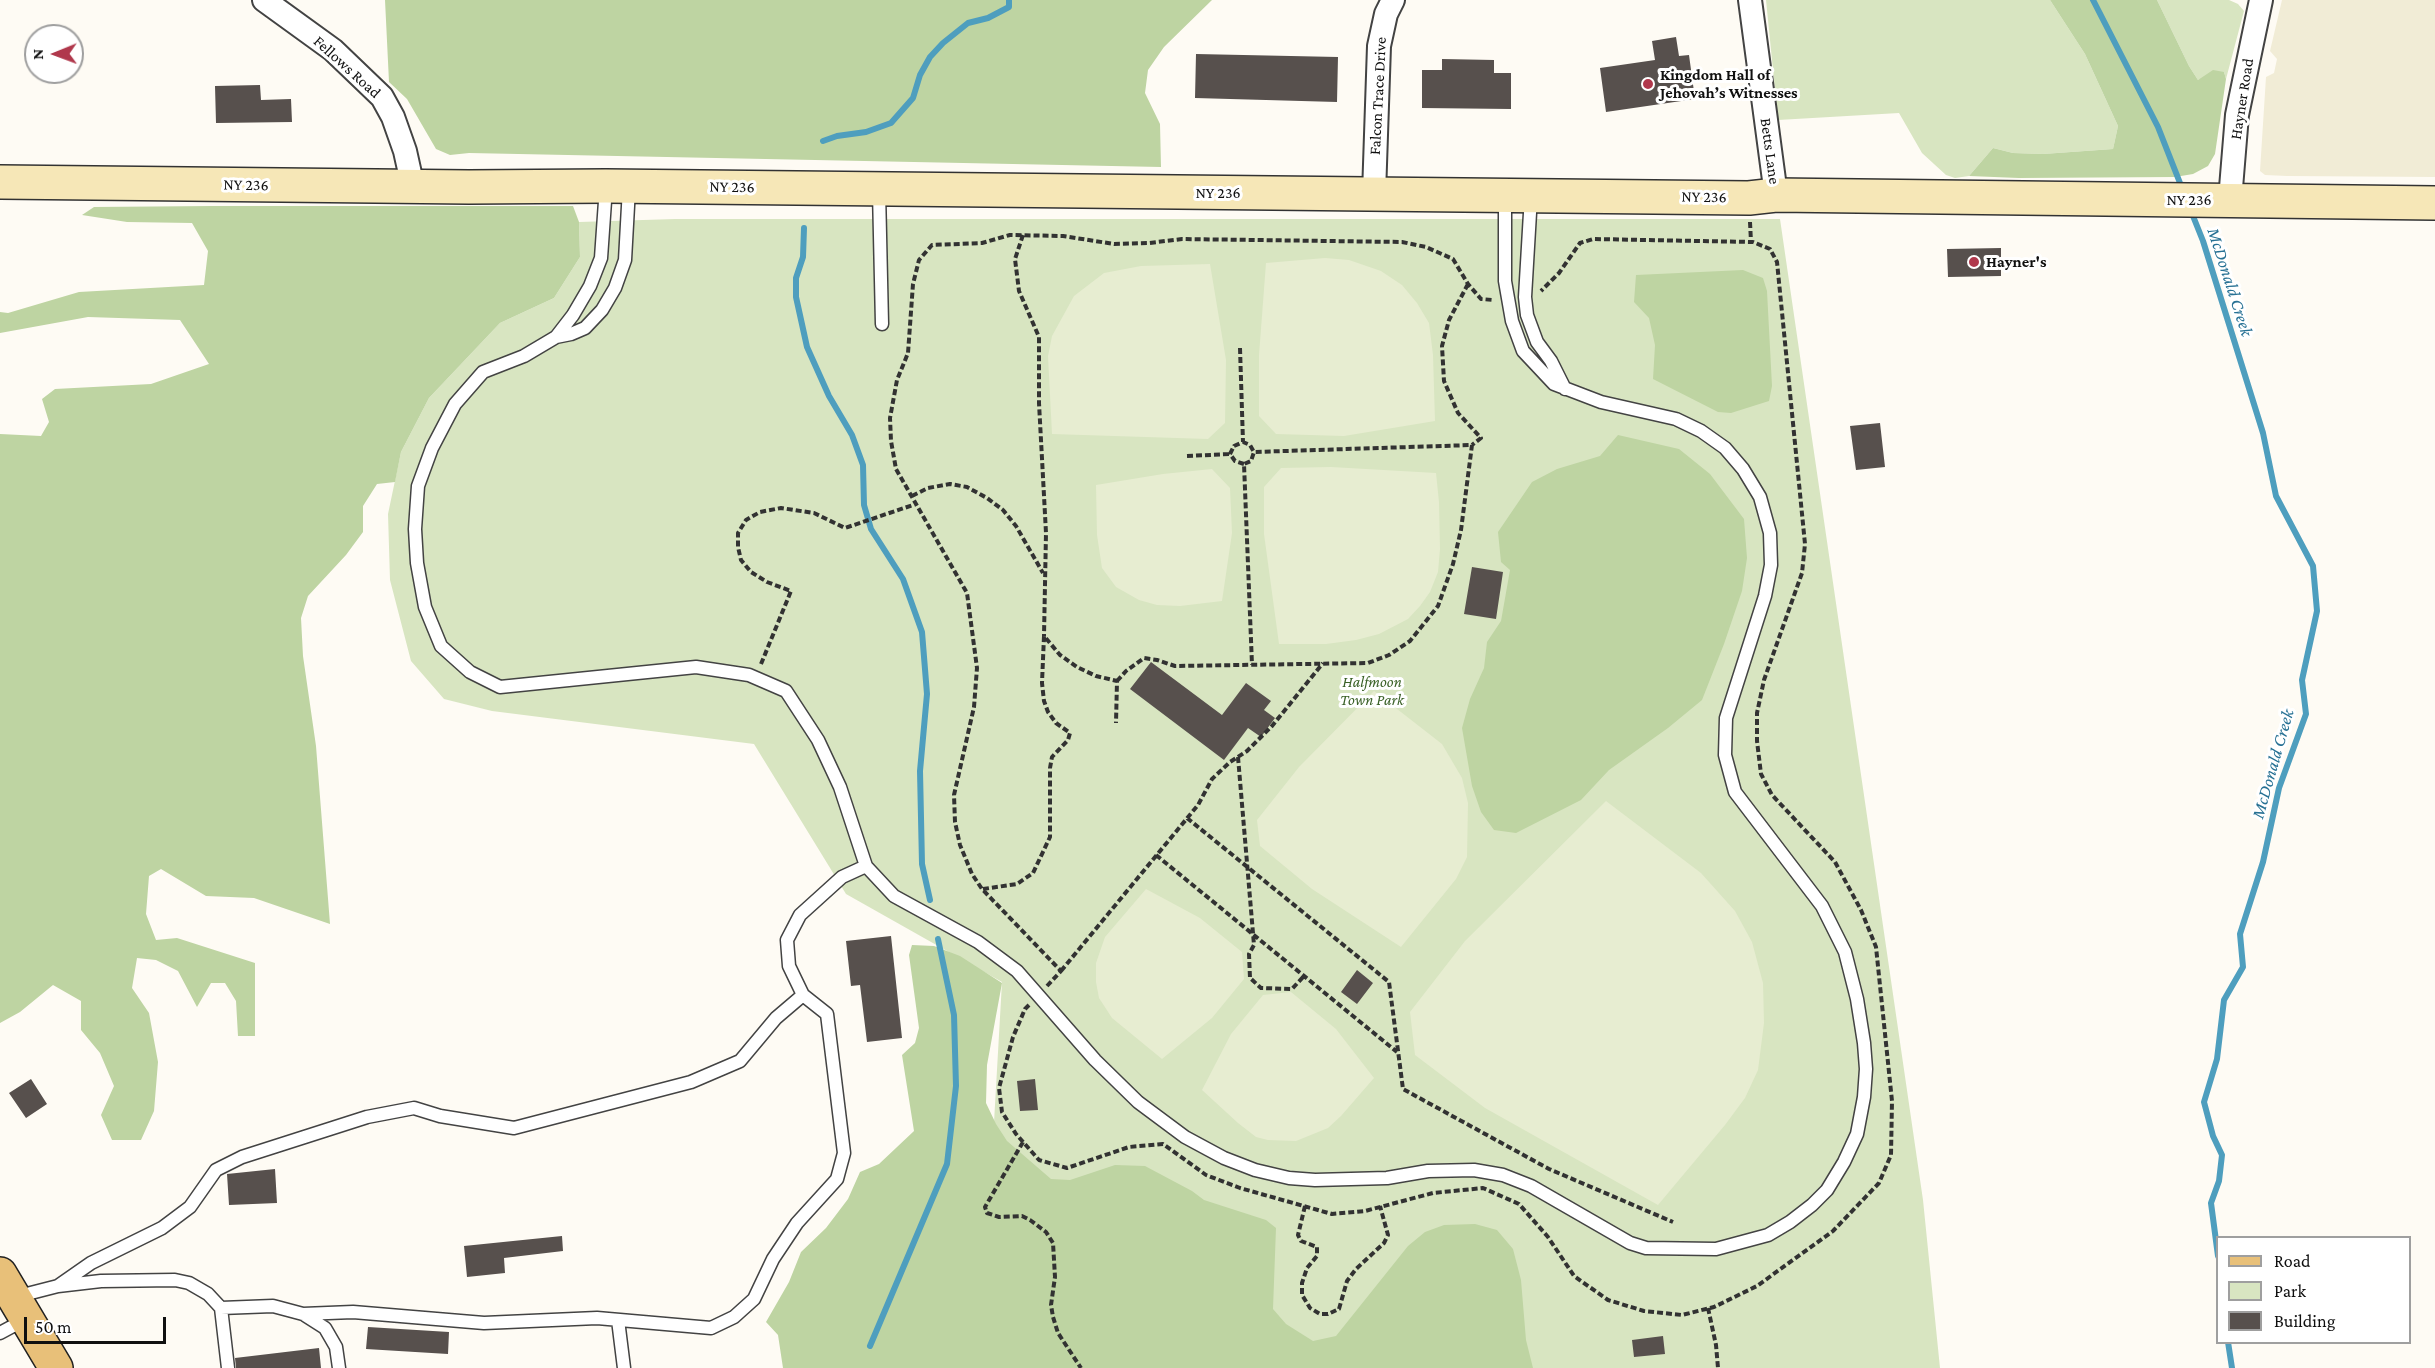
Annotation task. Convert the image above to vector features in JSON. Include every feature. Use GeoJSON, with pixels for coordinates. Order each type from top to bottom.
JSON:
{"type":"FeatureCollection","features":[{"type":"Feature","properties":{"kind":"main road","name":"NY 236"},"geometry":{"type":"LineString","coordinates":[[0,182],[1749,198],[1776,195],[2435,203]]}},
{"type":"Feature","properties":{"kind":"main road"},"geometry":{"type":"LineString","coordinates":[[10,1306],[56,1368]]}},
{"type":"Feature","properties":{"kind":"street","name":"Fellows Road"},"geometry":{"type":"LineString","coordinates":[[264,0],[333,50],[382,97],[393,117],[405,151],[413,187]]}},
{"type":"Feature","properties":{"kind":"street","name":"Falcon Trace Drive"},"geometry":{"type":"LineString","coordinates":[[1374,194],[1379,46],[1386,14],[1393,0]]}},
{"type":"Feature","properties":{"kind":"street","name":"Betts Lane"},"geometry":{"type":"LineString","coordinates":[[1750,0],[1776,195]]}},
{"type":"Feature","properties":{"kind":"street","name":"Hayner Road"},"geometry":{"type":"LineString","coordinates":[[2230,200],[2237,115],[2261,0]]}},
{"type":"Feature","properties":{"kind":"lane"},"geometry":{"type":"LineString","coordinates":[[556,337],[573,315],[590,286],[601,258],[618,186]]}},
{"type":"Feature","properties":{"kind":"lane"},"geometry":{"type":"LineString","coordinates":[[618,186],[626,260],[615,288],[602,310],[585,328],[556,337],[524,356],[483,372],[455,404],[432,448],[418,486],[415,530],[417,563],[425,607],[441,646],[470,672],[500,687],[696,667],[755,678],[786,691],[818,740],[840,787],[866,866],[894,896],[978,942],[1017,971],[1095,1060],[1138,1101],[1185,1137],[1224,1158],[1255,1170],[1289,1178],[1315,1180],[1387,1178],[1428,1171],[1474,1170],[1503,1175],[1532,1186],[1630,1243],[1647,1248],[1716,1249],[1768,1235],[1790,1222],[1827,1190],[1857,1134],[1864,1097],[1866,1069],[1857,999],[1845,952],[1822,906],[1735,792],[1725,755],[1726,718],[1765,596],[1771,565],[1770,533],[1760,497],[1743,469],[1725,448],[1701,431],[1676,419],[1601,402],[1554,384],[1539,371],[1523,351],[1512,321],[1504,281],[1518,195]]}},
{"type":"Feature","properties":{"kind":"lane"},"geometry":{"type":"LineString","coordinates":[[879,189],[882,324]]}},
{"type":"Feature","properties":{"kind":"lane"},"geometry":{"type":"LineString","coordinates":[[1518,195],[1527,315],[1537,342],[1551,361],[1565,389]]}},
{"type":"Feature","properties":{"kind":"lane"},"geometry":{"type":"LineString","coordinates":[[221,1308],[273,1306],[303,1314],[353,1312],[484,1323],[597,1318],[711,1328],[734,1317],[754,1299],[773,1259],[797,1223],[837,1179],[844,1153],[827,1014],[803,995],[789,966],[787,940],[800,915],[842,877],[866,866]]}},
{"type":"Feature","properties":{"kind":"lane"},"geometry":{"type":"LineString","coordinates":[[10,1306],[58,1286],[91,1263],[162,1228],[190,1207],[216,1170],[242,1157],[368,1117],[414,1108],[440,1116],[514,1128],[692,1082],[740,1061],[776,1018],[803,995]]}},
{"type":"Feature","properties":{"kind":"lane"},"geometry":{"type":"LineString","coordinates":[[58,1286],[101,1281],[175,1280],[198,1287],[221,1308],[228,1368]]}},
{"type":"Feature","properties":{"kind":"lane"},"geometry":{"type":"LineString","coordinates":[[303,1314],[325,1328],[336,1347],[339,1368]]}},
{"type":"Feature","properties":{"kind":"lane"},"geometry":{"type":"LineString","coordinates":[[618,1320],[624,1368]]}},
{"type":"Feature","properties":{"kind":"path"},"geometry":{"type":"LineString","coordinates":[[1749,213],[1751,242]]}},
{"type":"Feature","properties":{"kind":"path"},"geometry":{"type":"LineString","coordinates":[[1061,971],[982,890],[972,874],[960,845],[955,822],[954,795],[974,707],[977,668],[967,593],[896,469],[891,441],[890,418],[897,380],[908,353],[913,284],[919,260],[932,245],[982,243],[1010,235],[1063,236],[1114,244],[1182,239],[1402,242],[1426,247],[1453,259],[1468,284],[1481,299],[1498,300]]}},
{"type":"Feature","properties":{"kind":"path"},"geometry":{"type":"LineString","coordinates":[[982,890],[1017,884],[1033,873],[1050,837],[1052,757],[1068,740],[1070,734],[1056,723],[1048,712],[1042,683],[1043,574],[1046,533],[1039,403],[1039,337],[1019,291],[1015,259],[1023,235]]}},
{"type":"Feature","properties":{"kind":"path"},"geometry":{"type":"LineString","coordinates":[[1323,663],[1272,726],[1212,779],[1198,805],[1061,971],[1025,1009],[1013,1037],[999,1088],[1002,1112],[1039,1160],[1067,1168],[1129,1147],[1163,1144],[1206,1175],[1240,1188],[1332,1214],[1365,1210],[1433,1193],[1483,1188],[1519,1204],[1548,1237],[1574,1276],[1608,1300],[1644,1311],[1682,1315],[1708,1308],[1757,1286],[1833,1231],[1879,1183],[1891,1155],[1892,1101],[1876,947],[1861,909],[1834,862],[1772,795],[1761,774],[1757,741],[1757,713],[1764,680],[1802,573],[1805,544],[1777,262],[1770,249],[1751,242],[1593,239],[1580,243],[1559,273],[1533,296]]}},
{"type":"Feature","properties":{"kind":"path"},"geometry":{"type":"LineString","coordinates":[[1254,452],[1472,445],[1481,438],[1458,413],[1444,381],[1442,346],[1449,320],[1468,284]]}},
{"type":"Feature","properties":{"kind":"path"},"geometry":{"type":"LineString","coordinates":[[1240,348],[1243,442]]}},
{"type":"Feature","properties":{"kind":"path"},"geometry":{"type":"LineString","coordinates":[[1243,442],[1250,445],[1254,452],[1251,461],[1244,464],[1235,461],[1230,454],[1234,446],[1243,442]]}},
{"type":"Feature","properties":{"kind":"path"},"geometry":{"type":"LineString","coordinates":[[1116,723],[1117,681],[1144,658],[1175,666],[1368,663],[1389,655],[1410,641],[1438,606],[1453,564],[1461,530],[1472,445]]}},
{"type":"Feature","properties":{"kind":"path"},"geometry":{"type":"LineString","coordinates":[[1187,456],[1230,454]]}},
{"type":"Feature","properties":{"kind":"path"},"geometry":{"type":"LineString","coordinates":[[1244,464],[1252,665]]}},
{"type":"Feature","properties":{"kind":"path"},"geometry":{"type":"LineString","coordinates":[[912,496],[928,488],[950,484],[967,487],[987,498],[1003,510],[1016,526],[1043,574]]}},
{"type":"Feature","properties":{"kind":"path"},"geometry":{"type":"LineString","coordinates":[[755,678],[791,591],[767,582],[751,572],[741,560],[738,533],[746,520],[760,512],[782,508],[814,513],[845,528],[916,504]]}},
{"type":"Feature","properties":{"kind":"path"},"geometry":{"type":"LineString","coordinates":[[1044,636],[1060,655],[1077,666],[1096,676],[1117,681]]}},
{"type":"Feature","properties":{"kind":"path"},"geometry":{"type":"LineString","coordinates":[[1238,757],[1254,945],[1249,954],[1250,978],[1261,988],[1292,989],[1304,976]]}},
{"type":"Feature","properties":{"kind":"path"},"geometry":{"type":"LineString","coordinates":[[1186,818],[1389,982],[1403,1089],[1549,1169],[1673,1222]]}},
{"type":"Feature","properties":{"kind":"path"},"geometry":{"type":"LineString","coordinates":[[1156,855],[1398,1053]]}},
{"type":"Feature","properties":{"kind":"path"},"geometry":{"type":"LineString","coordinates":[[1023,1142],[985,1207],[987,1213],[999,1217],[1022,1216],[1046,1232],[1053,1244],[1055,1277],[1051,1305],[1053,1317],[1058,1333],[1081,1368]]}},
{"type":"Feature","properties":{"kind":"path"},"geometry":{"type":"LineString","coordinates":[[1305,1206],[1298,1235],[1301,1241],[1317,1247],[1317,1256],[1307,1268],[1302,1283],[1302,1295],[1310,1308],[1320,1314],[1328,1314],[1339,1309],[1347,1281],[1356,1269],[1384,1243],[1388,1235],[1380,1206]]}},
{"type":"Feature","properties":{"kind":"path"},"geometry":{"type":"LineString","coordinates":[[1708,1308],[1716,1345],[1718,1368]]}},
{"type":"Feature","properties":{"kind":"shaded area"},"geometry":{"type":"Polygon","coordinates":[[[2282,0],[2435,0],[2435,177],[2287,176],[2265,175],[2260,171],[2266,77],[2274,73],[2277,59],[2270,51],[2282,0]]]}},
{"type":"Feature","properties":{"kind":"green space"},"geometry":{"type":"Polygon","coordinates":[[[385,0],[1212,0],[1164,47],[1148,70],[1145,93],[1160,124],[1161,167],[469,153],[450,155],[436,149],[407,99],[389,82],[385,0]]]}},
{"type":"Feature","properties":{"kind":"green space"},"geometry":{"type":"Polygon","coordinates":[[[1766,0],[2050,0],[2085,54],[2118,126],[2113,149],[2043,154],[2013,153],[1993,148],[1969,176],[1955,178],[1946,175],[1922,153],[1899,113],[1778,120],[1766,0]]]}},
{"type":"Feature","properties":{"kind":"green space"},"geometry":{"type":"Polygon","coordinates":[[[2050,0],[2157,0],[2198,80],[2213,70],[2224,72],[2226,79],[2215,154],[2208,166],[2193,174],[2175,177],[1969,176],[1993,148],[2013,153],[2043,154],[2113,149],[2118,126],[2085,54],[2050,0]]]}},
{"type":"Feature","properties":{"kind":"green space"},"geometry":{"type":"Polygon","coordinates":[[[2157,0],[2229,0],[2238,4],[2244,11],[2226,79],[2224,72],[2198,80],[2157,0]]]}},
{"type":"Feature","properties":{"kind":"green space"},"geometry":{"type":"Polygon","coordinates":[[[573,206],[579,222],[580,257],[554,298],[500,323],[429,398],[401,452],[395,482],[377,484],[363,506],[363,532],[346,555],[308,596],[301,618],[303,656],[316,746],[330,924],[254,898],[206,896],[161,869],[149,876],[146,914],[156,940],[177,938],[255,963],[255,1036],[238,1036],[236,1001],[225,983],[211,983],[197,1007],[178,971],[156,960],[137,958],[132,988],[149,1013],[158,1062],[154,1111],[141,1140],[112,1140],[101,1115],[114,1086],[100,1053],[81,1030],[81,1001],[53,985],[20,1012],[0,1023],[0,434],[41,436],[49,422],[42,399],[55,389],[151,384],[209,364],[180,320],[88,317],[0,333],[0,312],[8,313],[79,292],[204,285],[208,251],[192,223],[127,222],[82,215],[94,207],[573,206]]]}},
{"type":"Feature","properties":{"kind":"green space","name":"Halfmoon Town Park"},"geometry":{"type":"Polygon","coordinates":[[[675,219],[1780,219],[1923,1200],[1940,1368],[1057,1368],[993,1140],[1002,982],[846,894],[754,744],[492,711],[444,699],[411,661],[390,580],[388,514],[401,452],[429,398],[500,323],[554,298],[580,257],[579,222],[675,219]]]}},
{"type":"Feature","properties":{"kind":"green space"},"geometry":{"type":"Polygon","coordinates":[[[1325,258],[1349,260],[1381,271],[1402,285],[1417,303],[1429,323],[1433,355],[1435,421],[1344,436],[1276,434],[1259,416],[1259,355],[1266,263],[1325,258]]]}},
{"type":"Feature","properties":{"kind":"green space"},"geometry":{"type":"Polygon","coordinates":[[[1210,264],[1226,360],[1225,423],[1208,439],[1052,434],[1048,356],[1052,336],[1074,296],[1104,273],[1141,266],[1210,264]]]}},
{"type":"Feature","properties":{"kind":"green space"},"geometry":{"type":"Polygon","coordinates":[[[1743,270],[1763,278],[1767,291],[1772,386],[1769,401],[1731,413],[1718,412],[1653,379],[1655,345],[1649,318],[1634,302],[1636,275],[1743,270]]]}},
{"type":"Feature","properties":{"kind":"green space"},"geometry":{"type":"Polygon","coordinates":[[[1618,435],[1679,449],[1710,474],[1744,519],[1747,558],[1742,591],[1702,700],[1668,728],[1609,770],[1581,800],[1516,833],[1494,830],[1481,812],[1472,786],[1462,728],[1470,699],[1484,668],[1487,642],[1501,621],[1510,570],[1501,562],[1498,532],[1532,482],[1557,469],[1600,456],[1618,435]]]}},
{"type":"Feature","properties":{"kind":"green space"},"geometry":{"type":"Polygon","coordinates":[[[1331,467],[1436,473],[1440,549],[1438,572],[1430,592],[1408,619],[1379,634],[1326,644],[1279,644],[1264,534],[1264,487],[1281,468],[1331,467]]]}},
{"type":"Feature","properties":{"kind":"green space"},"geometry":{"type":"Polygon","coordinates":[[[1212,469],[1230,488],[1232,533],[1222,601],[1180,606],[1157,605],[1139,600],[1116,587],[1102,568],[1097,535],[1096,485],[1212,469]]]}},
{"type":"Feature","properties":{"kind":"green space"},"geometry":{"type":"Polygon","coordinates":[[[1374,691],[1442,744],[1462,778],[1468,803],[1467,857],[1456,879],[1401,947],[1312,889],[1260,846],[1257,820],[1299,767],[1374,691]]]}},
{"type":"Feature","properties":{"kind":"green space"},"geometry":{"type":"Polygon","coordinates":[[[1606,801],[1701,873],[1735,911],[1752,942],[1763,983],[1764,1023],[1758,1070],[1745,1098],[1658,1205],[1485,1108],[1415,1055],[1410,1012],[1465,941],[1606,801]]]}},
{"type":"Feature","properties":{"kind":"green space"},"geometry":{"type":"Polygon","coordinates":[[[1146,889],[1200,918],[1242,952],[1244,979],[1212,1018],[1162,1059],[1112,1018],[1099,998],[1096,982],[1096,963],[1105,937],[1146,889]]]}},
{"type":"Feature","properties":{"kind":"green space"},"geometry":{"type":"Polygon","coordinates":[[[912,945],[934,946],[960,956],[1002,983],[987,1065],[986,1103],[1007,1141],[1051,1179],[1070,1180],[1115,1165],[1145,1166],[1192,1191],[1204,1200],[1266,1220],[1276,1228],[1273,1309],[1286,1324],[1313,1341],[1336,1336],[1408,1246],[1425,1232],[1444,1225],[1475,1224],[1497,1230],[1513,1249],[1521,1280],[1526,1340],[1533,1368],[783,1368],[778,1335],[766,1322],[789,1282],[801,1252],[826,1228],[848,1199],[860,1172],[879,1164],[914,1131],[902,1055],[915,1043],[919,1028],[909,955],[912,945]]]}},
{"type":"Feature","properties":{"kind":"green space"},"geometry":{"type":"Polygon","coordinates":[[[1291,992],[1336,1029],[1374,1078],[1328,1128],[1296,1141],[1268,1140],[1256,1137],[1202,1090],[1231,1034],[1263,995],[1291,992]]]}},
{"type":"Feature","properties":{"kind":"building","name":"Kingdom Hall of Jehovah’s Witnesses"},"geometry":{"type":"Polygon","coordinates":[[[1676,37],[1679,56],[1689,55],[1695,99],[1606,112],[1600,68],[1655,60],[1652,41],[1676,37]]]}},
{"type":"Feature","properties":{"kind":"building"},"geometry":{"type":"Polygon","coordinates":[[[1196,54],[1338,57],[1337,102],[1195,98],[1196,54]]]}},
{"type":"Feature","properties":{"kind":"building"},"geometry":{"type":"Polygon","coordinates":[[[1442,59],[1494,60],[1494,73],[1511,73],[1511,109],[1422,108],[1422,70],[1442,70],[1442,59]]]}},
{"type":"Feature","properties":{"kind":"building"},"geometry":{"type":"Polygon","coordinates":[[[260,85],[261,100],[291,99],[292,122],[216,123],[215,86],[260,85]]]}},
{"type":"Feature","properties":{"kind":"building","name":"Hayner's"},"geometry":{"type":"Polygon","coordinates":[[[2001,248],[2001,276],[1948,277],[1947,249],[2001,248]]]}},
{"type":"Feature","properties":{"kind":"building"},"geometry":{"type":"Polygon","coordinates":[[[1880,423],[1885,467],[1856,470],[1850,426],[1880,423]]]}},
{"type":"Feature","properties":{"kind":"building"},"geometry":{"type":"Polygon","coordinates":[[[1472,567],[1503,572],[1496,619],[1464,614],[1472,567]]]}},
{"type":"Feature","properties":{"kind":"building"},"geometry":{"type":"Polygon","coordinates":[[[1151,662],[1222,715],[1246,683],[1271,701],[1264,710],[1275,718],[1261,737],[1248,728],[1224,760],[1130,689],[1151,662]]]}},
{"type":"Feature","properties":{"kind":"building"},"geometry":{"type":"Polygon","coordinates":[[[891,936],[902,1038],[867,1042],[860,985],[851,986],[846,941],[891,936]]]}},
{"type":"Feature","properties":{"kind":"building"},"geometry":{"type":"Polygon","coordinates":[[[1357,970],[1373,983],[1357,1004],[1341,992],[1357,970]]]}},
{"type":"Feature","properties":{"kind":"building"},"geometry":{"type":"Polygon","coordinates":[[[31,1079],[47,1104],[26,1118],[9,1093],[31,1079]]]}},
{"type":"Feature","properties":{"kind":"building"},"geometry":{"type":"Polygon","coordinates":[[[1035,1079],[1038,1110],[1020,1111],[1017,1081],[1035,1079]]]}},
{"type":"Feature","properties":{"kind":"building"},"geometry":{"type":"Polygon","coordinates":[[[275,1169],[277,1203],[229,1205],[227,1174],[275,1169]]]}},
{"type":"Feature","properties":{"kind":"building"},"geometry":{"type":"Polygon","coordinates":[[[562,1236],[563,1251],[504,1258],[505,1273],[467,1277],[464,1246],[562,1236]]]}},
{"type":"Feature","properties":{"kind":"building"},"geometry":{"type":"Polygon","coordinates":[[[368,1327],[449,1332],[448,1354],[366,1349],[368,1327]]]}},
{"type":"Feature","properties":{"kind":"building"},"geometry":{"type":"Polygon","coordinates":[[[1663,1336],[1665,1354],[1634,1357],[1632,1340],[1663,1336]]]}},
{"type":"Feature","properties":{"kind":"building"},"geometry":{"type":"Polygon","coordinates":[[[319,1348],[321,1368],[236,1368],[235,1358],[319,1348]]]}},
{"type":"Feature","properties":{"kind":"waterway"},"geometry":{"type":"LineString","coordinates":[[823,141],[837,136],[866,132],[891,123],[913,98],[920,75],[930,57],[943,43],[968,23],[988,18],[1009,7],[1009,0]]}},
{"type":"Feature","properties":{"kind":"waterway","name":"McDonald Creek"},"geometry":{"type":"LineString","coordinates":[[2093,0],[2158,127],[2180,183]]}},
{"type":"Feature","properties":{"kind":"waterway","name":"McDonald Creek"},"geometry":{"type":"LineString","coordinates":[[2193,216],[2203,241],[2263,433],[2276,496],[2313,566],[2317,611],[2302,680],[2306,714],[2279,788],[2263,862],[2240,934],[2243,967],[2224,1000],[2217,1059],[2204,1102],[2213,1136],[2222,1155],[2219,1181],[2211,1203],[2216,1241]]}},
{"type":"Feature","properties":{"kind":"waterway"},"geometry":{"type":"LineString","coordinates":[[804,228],[803,257],[796,278],[796,297],[807,347],[829,396],[852,435],[863,465],[864,505],[871,529],[903,579],[922,632],[927,694],[920,771],[922,864],[930,900]]}},
{"type":"Feature","properties":{"kind":"waterway"},"geometry":{"type":"LineString","coordinates":[[870,1346],[947,1164],[956,1086],[954,1015],[938,939]]}},
{"type":"Feature","properties":{"kind":"waterway","name":"McDonald Creek"},"geometry":{"type":"LineString","coordinates":[[2228,1344],[2232,1368]]}},
{"type":"Feature","properties":{"kind":"place","name":"Kingdom Hall of Jehovah’s Witnesses"},"geometry":{"type":"Point","coordinates":[1648,84]}},
{"type":"Feature","properties":{"kind":"place","name":"Hayner's"},"geometry":{"type":"Point","coordinates":[1974,262]}}]}
